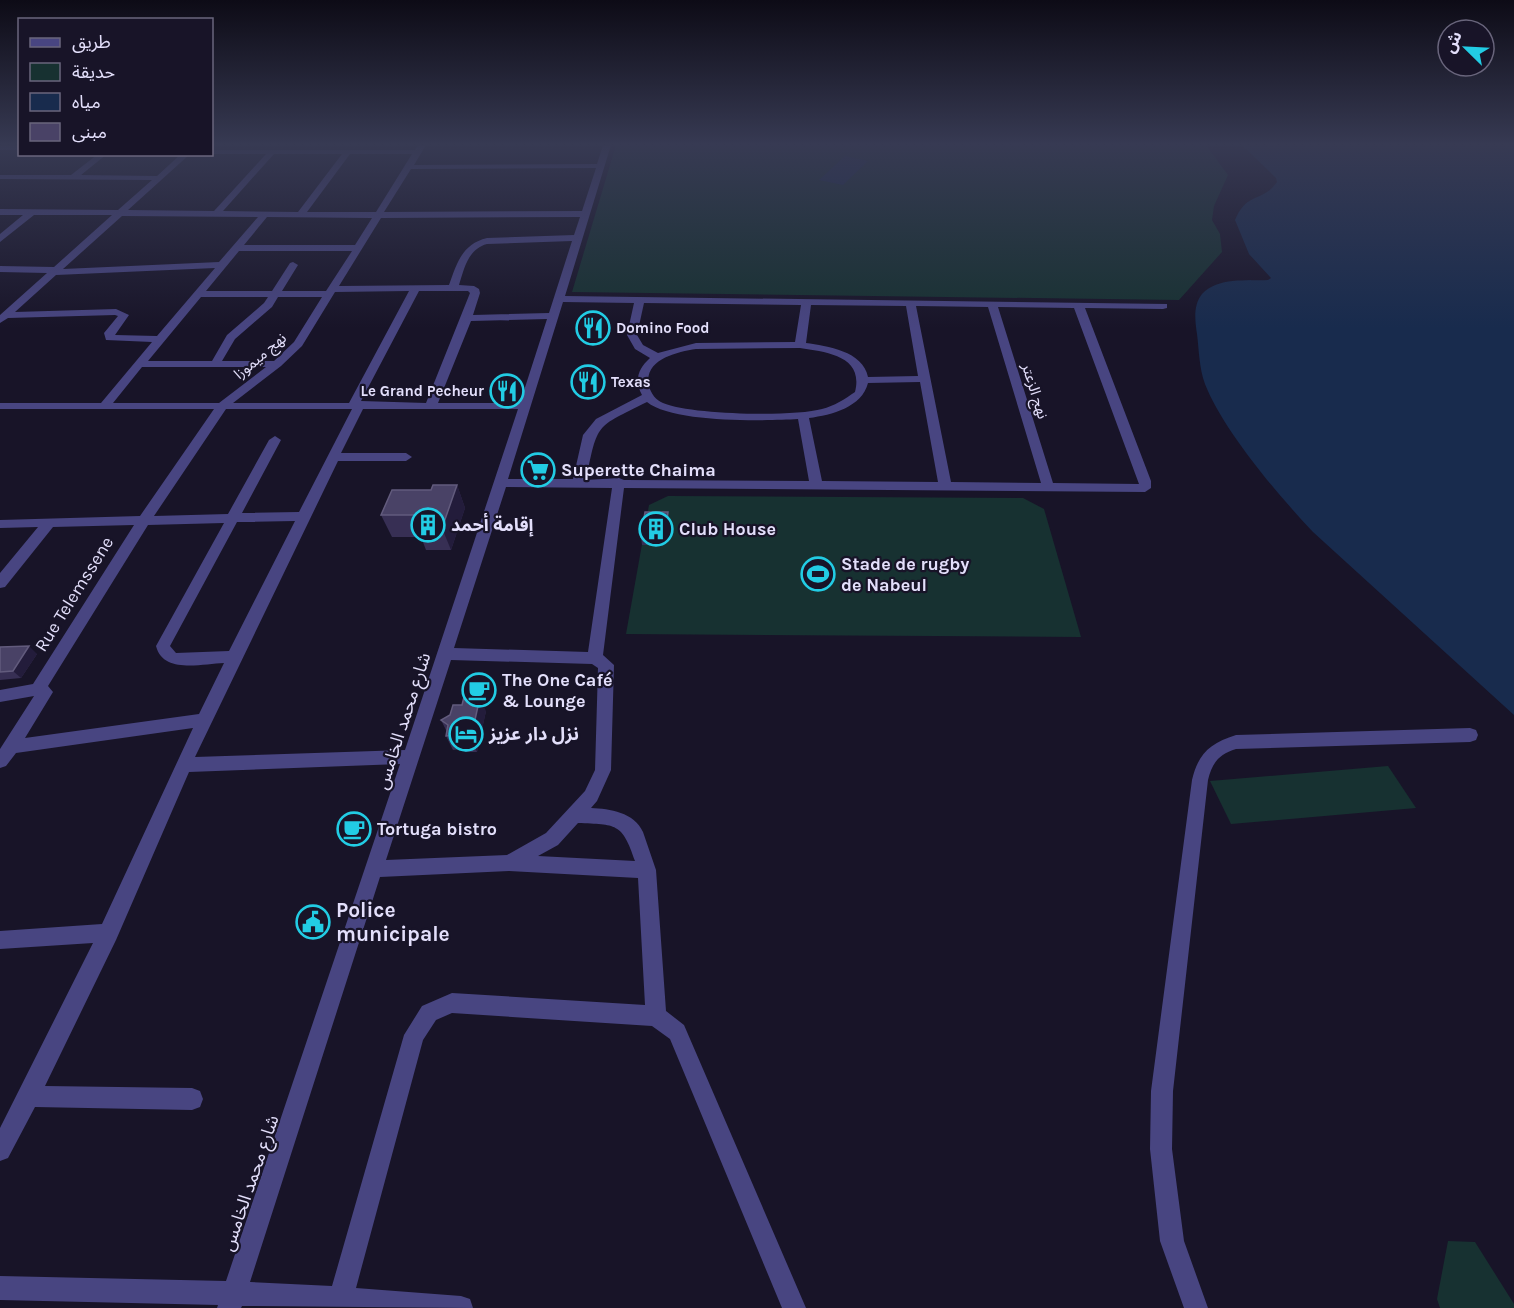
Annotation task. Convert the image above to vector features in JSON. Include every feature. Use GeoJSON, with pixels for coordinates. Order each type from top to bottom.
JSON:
{"type":"FeatureCollection","features":[{"type":"Feature","properties":{"kind":"street"},"geometry":{"type":"LineString","coordinates":[[5,313],[128,206]]}},
{"type":"Feature","properties":{"kind":"street"},"geometry":{"type":"LineString","coordinates":[[216,214],[223,206]]}},
{"type":"Feature","properties":{"kind":"street"},"geometry":{"type":"LineString","coordinates":[[301,214],[307,206]]}},
{"type":"Feature","properties":{"kind":"street","name":"نهج ميموزا"},"geometry":{"type":"LineString","coordinates":[[144,520],[223,405],[277,364],[298,344],[383,206]]}},
{"type":"Feature","properties":{"kind":"street","name":"شارع محمد الخامس"},"geometry":{"type":"LineString","coordinates":[[231,1300],[446,654],[588,206]]}},
{"type":"Feature","properties":{"kind":"street"},"geometry":{"type":"LineString","coordinates":[[0,212],[586,214]]}},
{"type":"Feature","properties":{"kind":"street"},"geometry":{"type":"LineString","coordinates":[[0,239],[32,212]]}},
{"type":"Feature","properties":{"kind":"street"},"geometry":{"type":"LineString","coordinates":[[104,406],[265,214]]}},
{"type":"Feature","properties":{"kind":"street"},"geometry":{"type":"LineString","coordinates":[[453,288],[468,249],[476,243],[579,238]]}},
{"type":"Feature","properties":{"kind":"street"},"geometry":{"type":"LineString","coordinates":[[237,248],[357,248]]}},
{"type":"Feature","properties":{"kind":"street"},"geometry":{"type":"LineString","coordinates":[[0,269],[55,271],[223,265]]}},
{"type":"Feature","properties":{"kind":"street"},"geometry":{"type":"LineString","coordinates":[[215,364],[231,337],[259,314],[276,294],[293,265]]}},
{"type":"Feature","properties":{"kind":"street"},"geometry":{"type":"LineString","coordinates":[[198,294],[276,294],[453,288],[475,290],[467,318],[431,405]]}},
{"type":"Feature","properties":{"kind":"street"},"geometry":{"type":"LineString","coordinates":[[0,1150],[109,933],[204,720],[415,289]]}},
{"type":"Feature","properties":{"kind":"street"},"geometry":{"type":"LineString","coordinates":[[560,299],[1163,306]]}},
{"type":"Feature","properties":{"kind":"street"},"geometry":{"type":"LineString","coordinates":[[640,300],[630,333],[632,339],[659,358]]}},
{"type":"Feature","properties":{"kind":"street"},"geometry":{"type":"LineString","coordinates":[[800,345],[806,302]]}},
{"type":"Feature","properties":{"kind":"street"},"geometry":{"type":"LineString","coordinates":[[910,303],[945,485]]}},
{"type":"Feature","properties":{"kind":"street","name":"نهج الزعتر"},"geometry":{"type":"LineString","coordinates":[[992,304],[1048,487]]}},
{"type":"Feature","properties":{"kind":"street"},"geometry":{"type":"LineString","coordinates":[[501,483],[945,485],[1141,489],[1146,487],[1145,481],[1078,304]]}},
{"type":"Feature","properties":{"kind":"street"},"geometry":{"type":"LineString","coordinates":[[5,313],[116,312],[124,315],[109,333],[110,338],[160,339]]}},
{"type":"Feature","properties":{"kind":"street"},"geometry":{"type":"LineString","coordinates":[[467,318],[554,316]]}},
{"type":"Feature","properties":{"kind":"street"},"geometry":{"type":"LineString","coordinates":[[800,345],[826,349],[846,356],[856,363],[863,380],[860,394],[851,401],[823,413],[803,416],[677,411],[660,406],[647,397],[642,378],[646,369],[659,358],[681,348],[800,345]]}},
{"type":"Feature","properties":{"kind":"street"},"geometry":{"type":"LineString","coordinates":[[140,364],[277,364]]}},
{"type":"Feature","properties":{"kind":"street"},"geometry":{"type":"LineString","coordinates":[[863,380],[925,379]]}},
{"type":"Feature","properties":{"kind":"street"},"geometry":{"type":"LineString","coordinates":[[579,482],[590,435],[600,421],[647,397]]}},
{"type":"Feature","properties":{"kind":"street"},"geometry":{"type":"LineString","coordinates":[[0,406],[357,404],[526,406]]}},
{"type":"Feature","properties":{"kind":"street"},"geometry":{"type":"LineString","coordinates":[[803,416],[816,484]]}},
{"type":"Feature","properties":{"kind":"street"},"geometry":{"type":"LineString","coordinates":[[235,657],[173,659],[165,653],[163,646],[235,518],[275,440]]}},
{"type":"Feature","properties":{"kind":"street"},"geometry":{"type":"LineString","coordinates":[[333,457],[406,457]]}},
{"type":"Feature","properties":{"kind":"street"},"geometry":{"type":"LineString","coordinates":[[595,657],[620,483]]}},
{"type":"Feature","properties":{"kind":"street"},"geometry":{"type":"LineString","coordinates":[[0,524],[304,516]]}},
{"type":"Feature","properties":{"kind":"street","name":"Rue Telemssene"},"geometry":{"type":"LineString","coordinates":[[38,689],[144,520]]}},
{"type":"Feature","properties":{"kind":"street"},"geometry":{"type":"LineString","coordinates":[[0,583],[49,523]]}},
{"type":"Feature","properties":{"kind":"street"},"geometry":{"type":"LineString","coordinates":[[446,654],[595,657],[606,665],[603,770],[591,796],[552,839],[509,863]]}},
{"type":"Feature","properties":{"kind":"street"},"geometry":{"type":"LineString","coordinates":[[0,696],[38,689],[45,692],[44,698],[0,761]]}},
{"type":"Feature","properties":{"kind":"street"},"geometry":{"type":"LineString","coordinates":[[10,747],[204,720]]}},
{"type":"Feature","properties":{"kind":"street"},"geometry":{"type":"LineString","coordinates":[[1191,1308],[1172,1241],[1165,1195],[1161,1126],[1162,1091],[1200,780],[1204,763],[1210,753],[1222,745],[1236,742],[1470,735]]}},
{"type":"Feature","properties":{"kind":"street"},"geometry":{"type":"LineString","coordinates":[[184,765],[411,757]]}},
{"type":"Feature","properties":{"kind":"street"},"geometry":{"type":"LineString","coordinates":[[575,815],[614,817],[634,832],[647,870],[656,1016]]}},
{"type":"Feature","properties":{"kind":"street"},"geometry":{"type":"LineString","coordinates":[[375,869],[509,863],[647,870]]}},
{"type":"Feature","properties":{"kind":"street"},"geometry":{"type":"LineString","coordinates":[[0,940],[109,933]]}},
{"type":"Feature","properties":{"kind":"street"},"geometry":{"type":"LineString","coordinates":[[341,1297],[414,1035],[429,1013],[452,1003],[656,1016],[677,1032],[794,1308]]}},
{"type":"Feature","properties":{"kind":"street"},"geometry":{"type":"LineString","coordinates":[[29,1096],[192,1099]]}},
{"type":"Feature","properties":{"kind":"street"},"geometry":{"type":"LineString","coordinates":[[1,1291],[231,1300],[341,1297],[461,1308]]}},
{"type":"Feature","properties":{"kind":"green space"},"geometry":{"type":"Polygon","coordinates":[[[598,206],[1214,206],[1212,220],[1220,234],[1222,252],[1179,300],[572,292],[598,206]]]}},
{"type":"Feature","properties":{"kind":"green space"},"geometry":{"type":"Polygon","coordinates":[[[668,496],[1023,498],[1044,509],[1081,637],[626,634],[649,505],[668,496]]]}},
{"type":"Feature","properties":{"kind":"green space"},"geometry":{"type":"Polygon","coordinates":[[[1388,766],[1416,808],[1231,824],[1210,781],[1388,766]]]}},
{"type":"Feature","properties":{"kind":"green space"},"geometry":{"type":"Polygon","coordinates":[[[1448,1241],[1475,1242],[1514,1304],[1514,1308],[1440,1308],[1437,1299],[1448,1241]]]}},
{"type":"Feature","properties":{"kind":"water"},"geometry":{"type":"Polygon","coordinates":[[[1244,206],[1514,206],[1514,715],[1313,532],[1253,461],[1213,402],[1200,365],[1195,319],[1199,298],[1209,289],[1224,282],[1271,278],[1249,254],[1235,220],[1244,206]]]}},
{"type":"Feature","properties":{"kind":"building"},"geometry":{"type":"Polygon","coordinates":[[[433,485],[457,485],[442,528],[417,528],[422,515],[381,515],[392,490],[431,490],[433,485]]]}},
{"type":"Feature","properties":{"kind":"building"},"geometry":{"type":"Polygon","coordinates":[[[645,512],[668,512],[666,530],[656,530],[655,537],[641,537],[645,512]]]}},
{"type":"Feature","properties":{"kind":"building"},"geometry":{"type":"Polygon","coordinates":[[[29,646],[13,671],[0,672],[0,647],[29,646]]]}},
{"type":"Feature","properties":{"kind":"building"},"geometry":{"type":"Polygon","coordinates":[[[464,697],[480,697],[471,738],[458,738],[458,735],[446,736],[448,725],[441,720],[450,715],[453,705],[462,705],[464,697]]]}},
{"type":"Feature","properties":{"kind":"place","name":"Domino Food"},"geometry":{"type":"Point","coordinates":[593,328]}},
{"type":"Feature","properties":{"kind":"place","name":"Texas"},"geometry":{"type":"Point","coordinates":[588,382]}},
{"type":"Feature","properties":{"kind":"place","name":"Le Grand Pecheur"},"geometry":{"type":"Point","coordinates":[507,391]}},
{"type":"Feature","properties":{"kind":"place","name":"Superette Chaima"},"geometry":{"type":"Point","coordinates":[538,470]}},
{"type":"Feature","properties":{"kind":"place","name":"إقامة أحمد"},"geometry":{"type":"Point","coordinates":[428,525]}},
{"type":"Feature","properties":{"kind":"place","name":"Club House"},"geometry":{"type":"Point","coordinates":[656,529]}},
{"type":"Feature","properties":{"kind":"place","name":"Stade de rugby de Nabeul"},"geometry":{"type":"Point","coordinates":[818,574]}},
{"type":"Feature","properties":{"kind":"place","name":"The One Café & Lounge"},"geometry":{"type":"Point","coordinates":[479,690]}},
{"type":"Feature","properties":{"kind":"place","name":"نزل دار عزيز"},"geometry":{"type":"Point","coordinates":[466,734]}},
{"type":"Feature","properties":{"kind":"place","name":"Tortuga bistro"},"geometry":{"type":"Point","coordinates":[354,829]}},
{"type":"Feature","properties":{"kind":"place","name":"Police municipale"},"geometry":{"type":"Point","coordinates":[313,922]}}]}
